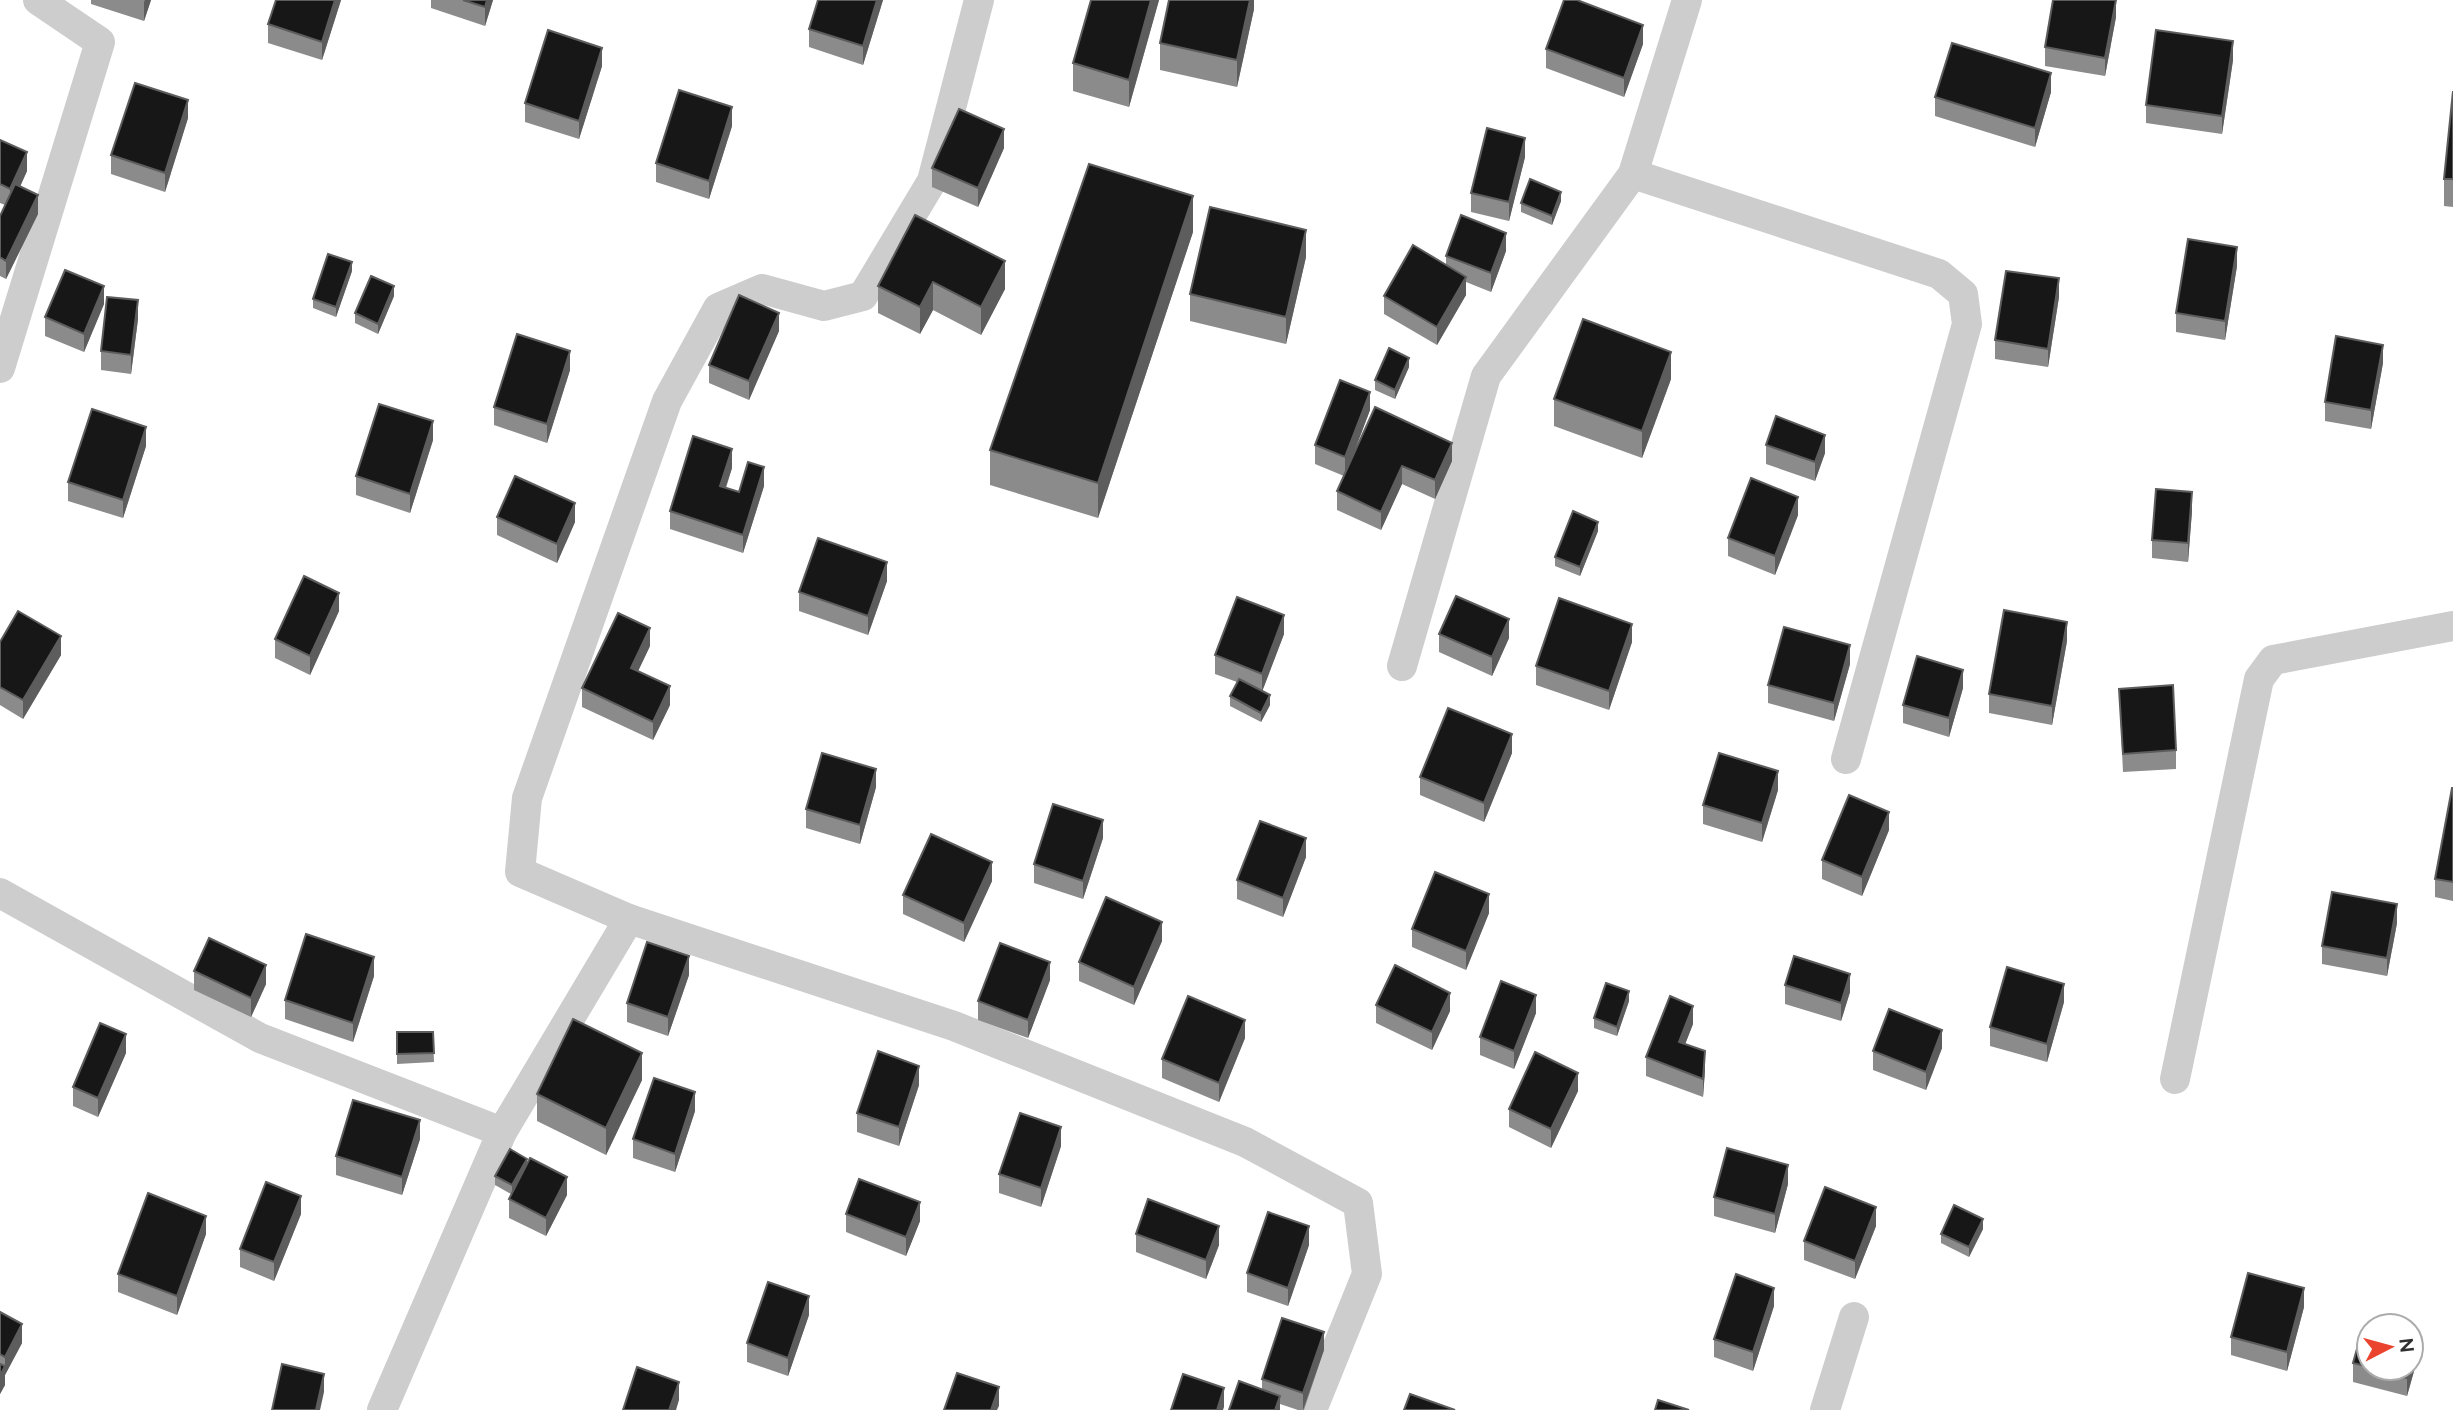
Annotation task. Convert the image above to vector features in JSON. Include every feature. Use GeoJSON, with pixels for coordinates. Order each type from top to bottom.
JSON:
{"type":"FeatureCollection","features":[{"type":"Feature","properties":{"kind":"street"},"geometry":{"type":"LineString","coordinates":[[0,368],[100,42],[38,0]]}},
{"type":"Feature","properties":{"kind":"street"},"geometry":{"type":"LineString","coordinates":[[979,0],[932,181],[863,296],[824,306],[762,289],[718,308],[667,401],[527,798],[520,872],[629,919],[967,1031],[1245,1142],[1358,1203],[1367,1274],[1312,1410]]}},
{"type":"Feature","properties":{"kind":"street"},"geometry":{"type":"LineString","coordinates":[[1402,666],[1486,376],[1633,174],[1687,0]]}},
{"type":"Feature","properties":{"kind":"street"},"geometry":{"type":"LineString","coordinates":[[1633,174],[1939,274],[1963,294],[1967,324],[1846,759]]}},
{"type":"Feature","properties":{"kind":"street"},"geometry":{"type":"LineString","coordinates":[[2175,1079],[2259,679],[2273,660],[2453,626]]}},
{"type":"Feature","properties":{"kind":"street"},"geometry":{"type":"LineString","coordinates":[[0,893],[260,1038],[502,1132]]}},
{"type":"Feature","properties":{"kind":"street"},"geometry":{"type":"LineString","coordinates":[[382,1410],[502,1132],[629,919]]}},
{"type":"Feature","properties":{"kind":"street"},"geometry":{"type":"LineString","coordinates":[[1825,1410],[1854,1317]]}},
{"type":"Feature","properties":{"kind":"building"},"geometry":{"type":"Polygon","coordinates":[[[276,0],[335,0],[322,42],[268,24],[276,0]]]}},
{"type":"Feature","properties":{"kind":"building"},"geometry":{"type":"Polygon","coordinates":[[[463,0],[487,0],[485,7],[463,0]]]}},
{"type":"Feature","properties":{"kind":"building"},"geometry":{"type":"Polygon","coordinates":[[[818,0],[877,0],[863,46],[809,29],[818,0]]]}},
{"type":"Feature","properties":{"kind":"building"},"geometry":{"type":"Polygon","coordinates":[[[1091,0],[1151,0],[1129,80],[1073,63],[1091,0]]]}},
{"type":"Feature","properties":{"kind":"building"},"geometry":{"type":"Polygon","coordinates":[[[1169,0],[1250,0],[1237,60],[1160,43],[1169,0]]]}},
{"type":"Feature","properties":{"kind":"building"},"geometry":{"type":"Polygon","coordinates":[[[1564,0],[1577,0],[1643,25],[1624,78],[1546,49],[1564,0]]]}},
{"type":"Feature","properties":{"kind":"building"},"geometry":{"type":"Polygon","coordinates":[[[2053,0],[2116,0],[2105,58],[2045,47],[2053,0]]]}},
{"type":"Feature","properties":{"kind":"building"},"geometry":{"type":"Polygon","coordinates":[[[548,30],[602,48],[579,121],[525,103],[548,30]]]}},
{"type":"Feature","properties":{"kind":"building"},"geometry":{"type":"Polygon","coordinates":[[[2156,30],[2233,41],[2222,116],[2146,105],[2156,30]]]}},
{"type":"Feature","properties":{"kind":"building"},"geometry":{"type":"Polygon","coordinates":[[[1952,43],[2051,73],[2035,128],[1935,97],[1952,43]]]}},
{"type":"Feature","properties":{"kind":"building"},"geometry":{"type":"Polygon","coordinates":[[[135,83],[188,100],[165,173],[111,155],[135,83]]]}},
{"type":"Feature","properties":{"kind":"building"},"geometry":{"type":"Polygon","coordinates":[[[679,90],[732,107],[709,181],[656,163],[679,90]]]}},
{"type":"Feature","properties":{"kind":"building"},"geometry":{"type":"Polygon","coordinates":[[[2453,91],[2453,179],[2444,179],[2453,91]]]}},
{"type":"Feature","properties":{"kind":"building"},"geometry":{"type":"Polygon","coordinates":[[[959,109],[1004,129],[978,188],[932,168],[959,109]]]}},
{"type":"Feature","properties":{"kind":"building"},"geometry":{"type":"Polygon","coordinates":[[[1487,128],[1525,138],[1509,202],[1471,193],[1487,128]]]}},
{"type":"Feature","properties":{"kind":"building"},"geometry":{"type":"Polygon","coordinates":[[[0,140],[27,152],[10,189],[0,184],[0,140]]]}},
{"type":"Feature","properties":{"kind":"building"},"geometry":{"type":"Polygon","coordinates":[[[1089,164],[1193,196],[1098,483],[990,450],[1089,164]]]}},
{"type":"Feature","properties":{"kind":"building"},"geometry":{"type":"Polygon","coordinates":[[[1530,179],[1561,192],[1552,216],[1521,203],[1530,179]]]}},
{"type":"Feature","properties":{"kind":"building"},"geometry":{"type":"Polygon","coordinates":[[[15,184],[38,195],[6,261],[0,257],[0,216],[15,184]]]}},
{"type":"Feature","properties":{"kind":"building"},"geometry":{"type":"Polygon","coordinates":[[[1210,207],[1306,230],[1286,317],[1190,294],[1210,207]]]}},
{"type":"Feature","properties":{"kind":"building"},"geometry":{"type":"Polygon","coordinates":[[[915,215],[1005,261],[981,307],[933,282],[920,307],[878,286],[915,215]]]}},
{"type":"Feature","properties":{"kind":"building"},"geometry":{"type":"Polygon","coordinates":[[[1461,215],[1506,233],[1491,273],[1446,256],[1461,215]]]}},
{"type":"Feature","properties":{"kind":"building"},"geometry":{"type":"Polygon","coordinates":[[[2188,239],[2237,247],[2225,321],[2176,313],[2188,239]]]}},
{"type":"Feature","properties":{"kind":"building"},"geometry":{"type":"Polygon","coordinates":[[[1413,245],[1466,277],[1437,327],[1384,296],[1413,245]]]}},
{"type":"Feature","properties":{"kind":"building"},"geometry":{"type":"Polygon","coordinates":[[[328,254],[352,262],[336,307],[313,299],[328,254]]]}},
{"type":"Feature","properties":{"kind":"building"},"geometry":{"type":"Polygon","coordinates":[[[65,270],[104,286],[84,334],[45,317],[65,270]]]}},
{"type":"Feature","properties":{"kind":"building"},"geometry":{"type":"Polygon","coordinates":[[[2006,271],[2059,278],[2048,349],[1995,340],[2006,271]]]}},
{"type":"Feature","properties":{"kind":"building"},"geometry":{"type":"Polygon","coordinates":[[[371,276],[394,286],[378,324],[355,313],[371,276]]]}},
{"type":"Feature","properties":{"kind":"building"},"geometry":{"type":"Polygon","coordinates":[[[739,295],[779,313],[749,381],[709,365],[739,295]]]}},
{"type":"Feature","properties":{"kind":"building"},"geometry":{"type":"Polygon","coordinates":[[[107,297],[138,300],[131,355],[101,351],[107,297]]]}},
{"type":"Feature","properties":{"kind":"building"},"geometry":{"type":"Polygon","coordinates":[[[1583,319],[1671,352],[1642,431],[1554,399],[1583,319]]]}},
{"type":"Feature","properties":{"kind":"building"},"geometry":{"type":"Polygon","coordinates":[[[517,334],[570,351],[547,424],[494,407],[517,334]]]}},
{"type":"Feature","properties":{"kind":"building"},"geometry":{"type":"Polygon","coordinates":[[[2336,336],[2383,345],[2371,410],[2325,402],[2336,336]]]}},
{"type":"Feature","properties":{"kind":"building"},"geometry":{"type":"Polygon","coordinates":[[[1389,348],[1409,358],[1395,390],[1375,380],[1389,348]]]}},
{"type":"Feature","properties":{"kind":"building"},"geometry":{"type":"Polygon","coordinates":[[[1340,380],[1370,392],[1345,457],[1315,445],[1340,380]]]}},
{"type":"Feature","properties":{"kind":"building"},"geometry":{"type":"Polygon","coordinates":[[[379,404],[433,421],[410,494],[356,476],[379,404]]]}},
{"type":"Feature","properties":{"kind":"building"},"geometry":{"type":"Polygon","coordinates":[[[1375,407],[1452,443],[1435,480],[1402,466],[1381,512],[1337,491],[1375,407]]]}},
{"type":"Feature","properties":{"kind":"building"},"geometry":{"type":"Polygon","coordinates":[[[92,409],[146,427],[123,500],[68,482],[92,409]]]}},
{"type":"Feature","properties":{"kind":"building"},"geometry":{"type":"Polygon","coordinates":[[[1776,416],[1825,435],[1815,462],[1766,445],[1776,416]]]}},
{"type":"Feature","properties":{"kind":"building"},"geometry":{"type":"Polygon","coordinates":[[[693,436],[732,449],[720,486],[739,492],[748,462],[764,467],[743,535],[670,511],[693,436]]]}},
{"type":"Feature","properties":{"kind":"building"},"geometry":{"type":"Polygon","coordinates":[[[515,476],[575,503],[557,544],[497,517],[515,476]]]}},
{"type":"Feature","properties":{"kind":"building"},"geometry":{"type":"Polygon","coordinates":[[[1751,478],[1798,497],[1775,556],[1728,538],[1751,478]]]}},
{"type":"Feature","properties":{"kind":"building"},"geometry":{"type":"Polygon","coordinates":[[[2156,489],[2192,492],[2188,543],[2152,540],[2156,489]]]}},
{"type":"Feature","properties":{"kind":"building"},"geometry":{"type":"Polygon","coordinates":[[[1573,511],[1598,522],[1580,567],[1555,557],[1573,511]]]}},
{"type":"Feature","properties":{"kind":"building"},"geometry":{"type":"Polygon","coordinates":[[[818,538],[887,562],[868,616],[799,592],[818,538]]]}},
{"type":"Feature","properties":{"kind":"building"},"geometry":{"type":"Polygon","coordinates":[[[304,576],[339,593],[310,656],[275,639],[304,576]]]}},
{"type":"Feature","properties":{"kind":"building"},"geometry":{"type":"Polygon","coordinates":[[[1456,596],[1509,619],[1492,657],[1439,634],[1456,596]]]}},
{"type":"Feature","properties":{"kind":"building"},"geometry":{"type":"Polygon","coordinates":[[[1237,597],[1284,615],[1262,674],[1215,655],[1237,597]]]}},
{"type":"Feature","properties":{"kind":"building"},"geometry":{"type":"Polygon","coordinates":[[[1559,598],[1632,624],[1609,691],[1536,666],[1559,598]]]}},
{"type":"Feature","properties":{"kind":"building"},"geometry":{"type":"Polygon","coordinates":[[[2004,610],[2067,622],[2052,706],[1989,694],[2004,610]]]}},
{"type":"Feature","properties":{"kind":"building"},"geometry":{"type":"Polygon","coordinates":[[[18,611],[61,636],[23,700],[0,687],[0,642],[18,611]]]}},
{"type":"Feature","properties":{"kind":"building"},"geometry":{"type":"Polygon","coordinates":[[[618,613],[650,628],[631,668],[670,686],[653,722],[582,688],[618,613]]]}},
{"type":"Feature","properties":{"kind":"building"},"geometry":{"type":"Polygon","coordinates":[[[1784,627],[1850,645],[1834,703],[1768,685],[1784,627]]]}},
{"type":"Feature","properties":{"kind":"building"},"geometry":{"type":"Polygon","coordinates":[[[1917,656],[1963,670],[1949,718],[1903,705],[1917,656]]]}},
{"type":"Feature","properties":{"kind":"building"},"geometry":{"type":"Polygon","coordinates":[[[1239,679],[1270,695],[1261,713],[1230,696],[1239,679]]]}},
{"type":"Feature","properties":{"kind":"building"},"geometry":{"type":"Polygon","coordinates":[[[2173,685],[2176,750],[2123,754],[2119,689],[2173,685]]]}},
{"type":"Feature","properties":{"kind":"building"},"geometry":{"type":"Polygon","coordinates":[[[1448,708],[1512,734],[1484,803],[1420,777],[1448,708]]]}},
{"type":"Feature","properties":{"kind":"building"},"geometry":{"type":"Polygon","coordinates":[[[822,753],[876,769],[860,825],[806,809],[822,753]]]}},
{"type":"Feature","properties":{"kind":"building"},"geometry":{"type":"Polygon","coordinates":[[[1719,753],[1778,771],[1762,823],[1703,805],[1719,753]]]}},
{"type":"Feature","properties":{"kind":"building"},"geometry":{"type":"Polygon","coordinates":[[[2453,788],[2453,882],[2435,879],[2453,788]]]}},
{"type":"Feature","properties":{"kind":"building"},"geometry":{"type":"Polygon","coordinates":[[[1849,795],[1889,812],[1862,877],[1822,860],[1849,795]]]}},
{"type":"Feature","properties":{"kind":"building"},"geometry":{"type":"Polygon","coordinates":[[[1053,804],[1103,820],[1083,881],[1034,864],[1053,804]]]}},
{"type":"Feature","properties":{"kind":"building"},"geometry":{"type":"Polygon","coordinates":[[[1260,821],[1306,838],[1283,898],[1237,880],[1260,821]]]}},
{"type":"Feature","properties":{"kind":"building"},"geometry":{"type":"Polygon","coordinates":[[[931,834],[992,862],[964,923],[903,895],[931,834]]]}},
{"type":"Feature","properties":{"kind":"building"},"geometry":{"type":"Polygon","coordinates":[[[1435,872],[1489,894],[1466,951],[1412,929],[1435,872]]]}},
{"type":"Feature","properties":{"kind":"building"},"geometry":{"type":"Polygon","coordinates":[[[2332,892],[2397,904],[2387,958],[2322,946],[2332,892]]]}},
{"type":"Feature","properties":{"kind":"building"},"geometry":{"type":"Polygon","coordinates":[[[1106,897],[1162,922],[1134,987],[1079,962],[1106,897]]]}},
{"type":"Feature","properties":{"kind":"building"},"geometry":{"type":"Polygon","coordinates":[[[306,934],[374,957],[353,1023],[285,1000],[306,934]]]}},
{"type":"Feature","properties":{"kind":"building"},"geometry":{"type":"Polygon","coordinates":[[[209,938],[266,965],[251,998],[194,971],[209,938]]]}},
{"type":"Feature","properties":{"kind":"building"},"geometry":{"type":"Polygon","coordinates":[[[647,942],[689,956],[668,1017],[627,1003],[647,942]]]}},
{"type":"Feature","properties":{"kind":"building"},"geometry":{"type":"Polygon","coordinates":[[[1000,943],[1050,962],[1028,1020],[978,1001],[1000,943]]]}},
{"type":"Feature","properties":{"kind":"building"},"geometry":{"type":"Polygon","coordinates":[[[1794,956],[1850,974],[1841,1003],[1785,985],[1794,956]]]}},
{"type":"Feature","properties":{"kind":"building"},"geometry":{"type":"Polygon","coordinates":[[[1395,965],[1450,993],[1432,1032],[1376,1005],[1395,965]]]}},
{"type":"Feature","properties":{"kind":"building"},"geometry":{"type":"Polygon","coordinates":[[[2007,967],[2064,984],[2047,1044],[1990,1027],[2007,967]]]}},
{"type":"Feature","properties":{"kind":"building"},"geometry":{"type":"Polygon","coordinates":[[[1501,981],[1536,995],[1514,1051],[1480,1037],[1501,981]]]}},
{"type":"Feature","properties":{"kind":"building"},"geometry":{"type":"Polygon","coordinates":[[[1606,983],[1629,991],[1617,1027],[1594,1018],[1606,983]]]}},
{"type":"Feature","properties":{"kind":"building"},"geometry":{"type":"Polygon","coordinates":[[[1188,996],[1245,1020],[1219,1083],[1162,1059],[1188,996]]]}},
{"type":"Feature","properties":{"kind":"building"},"geometry":{"type":"Polygon","coordinates":[[[1670,996],[1693,1006],[1679,1042],[1705,1051],[1703,1079],[1646,1057],[1670,996]]]}},
{"type":"Feature","properties":{"kind":"building"},"geometry":{"type":"Polygon","coordinates":[[[1889,1009],[1942,1030],[1926,1072],[1873,1051],[1889,1009]]]}},
{"type":"Feature","properties":{"kind":"building"},"geometry":{"type":"Polygon","coordinates":[[[573,1019],[642,1053],[606,1128],[537,1094],[573,1019]]]}},
{"type":"Feature","properties":{"kind":"building"},"geometry":{"type":"Polygon","coordinates":[[[100,1023],[126,1034],[98,1098],[73,1087],[100,1023]]]}},
{"type":"Feature","properties":{"kind":"building"},"geometry":{"type":"Polygon","coordinates":[[[397,1032],[433,1032],[434,1053],[397,1054],[397,1032]]]}},
{"type":"Feature","properties":{"kind":"building"},"geometry":{"type":"Polygon","coordinates":[[[878,1051],[919,1066],[899,1127],[857,1113],[878,1051]]]}},
{"type":"Feature","properties":{"kind":"building"},"geometry":{"type":"Polygon","coordinates":[[[1535,1052],[1578,1073],[1551,1129],[1509,1109],[1535,1052]]]}},
{"type":"Feature","properties":{"kind":"building"},"geometry":{"type":"Polygon","coordinates":[[[654,1078],[695,1092],[675,1154],[633,1139],[654,1078]]]}},
{"type":"Feature","properties":{"kind":"building"},"geometry":{"type":"Polygon","coordinates":[[[353,1100],[420,1120],[402,1177],[336,1156],[353,1100]]]}},
{"type":"Feature","properties":{"kind":"building"},"geometry":{"type":"Polygon","coordinates":[[[1020,1113],[1061,1127],[1041,1188],[999,1174],[1020,1113]]]}},
{"type":"Feature","properties":{"kind":"building"},"geometry":{"type":"Polygon","coordinates":[[[1727,1148],[1788,1165],[1775,1214],[1714,1197],[1727,1148]]]}},
{"type":"Feature","properties":{"kind":"building"},"geometry":{"type":"Polygon","coordinates":[[[510,1149],[527,1159],[512,1185],[495,1176],[510,1149]]]}},
{"type":"Feature","properties":{"kind":"building"},"geometry":{"type":"Polygon","coordinates":[[[530,1158],[567,1177],[546,1218],[509,1199],[530,1158]]]}},
{"type":"Feature","properties":{"kind":"building"},"geometry":{"type":"Polygon","coordinates":[[[859,1179],[920,1202],[906,1237],[846,1214],[859,1179]]]}},
{"type":"Feature","properties":{"kind":"building"},"geometry":{"type":"Polygon","coordinates":[[[266,1182],[301,1196],[274,1262],[240,1249],[266,1182]]]}},
{"type":"Feature","properties":{"kind":"building"},"geometry":{"type":"Polygon","coordinates":[[[1825,1187],[1876,1207],[1855,1261],[1804,1241],[1825,1187]]]}},
{"type":"Feature","properties":{"kind":"building"},"geometry":{"type":"Polygon","coordinates":[[[148,1193],[206,1216],[177,1296],[118,1274],[148,1193]]]}},
{"type":"Feature","properties":{"kind":"building"},"geometry":{"type":"Polygon","coordinates":[[[1148,1199],[1219,1226],[1206,1260],[1136,1234],[1148,1199]]]}},
{"type":"Feature","properties":{"kind":"building"},"geometry":{"type":"Polygon","coordinates":[[[1954,1205],[1983,1219],[1969,1247],[1941,1234],[1954,1205]]]}},
{"type":"Feature","properties":{"kind":"building"},"geometry":{"type":"Polygon","coordinates":[[[1268,1212],[1309,1226],[1288,1288],[1247,1273],[1268,1212]]]}},
{"type":"Feature","properties":{"kind":"building"},"geometry":{"type":"Polygon","coordinates":[[[2248,1273],[2304,1288],[2287,1352],[2231,1337],[2248,1273]]]}},
{"type":"Feature","properties":{"kind":"building"},"geometry":{"type":"Polygon","coordinates":[[[1736,1274],[1774,1288],[1753,1352],[1714,1339],[1736,1274]]]}},
{"type":"Feature","properties":{"kind":"building"},"geometry":{"type":"Polygon","coordinates":[[[768,1282],[809,1296],[788,1358],[747,1343],[768,1282]]]}},
{"type":"Feature","properties":{"kind":"building"},"geometry":{"type":"Polygon","coordinates":[[[0,1312],[22,1324],[5,1357],[0,1354],[0,1312]]]}},
{"type":"Feature","properties":{"kind":"building"},"geometry":{"type":"Polygon","coordinates":[[[1282,1318],[1324,1332],[1303,1393],[1262,1379],[1282,1318]]]}},
{"type":"Feature","properties":{"kind":"building"},"geometry":{"type":"Polygon","coordinates":[[[282,1364],[324,1374],[316,1410],[272,1410],[282,1364]]]}},
{"type":"Feature","properties":{"kind":"building"},"geometry":{"type":"Polygon","coordinates":[[[637,1367],[679,1382],[669,1410],[623,1410],[637,1367]]]}},
{"type":"Feature","properties":{"kind":"building"},"geometry":{"type":"Polygon","coordinates":[[[957,1373],[999,1387],[991,1410],[944,1410],[957,1373]]]}},
{"type":"Feature","properties":{"kind":"building"},"geometry":{"type":"Polygon","coordinates":[[[1183,1374],[1224,1388],[1217,1410],[1171,1410],[1183,1374]]]}},
{"type":"Feature","properties":{"kind":"building"},"geometry":{"type":"Polygon","coordinates":[[[1239,1381],[1280,1396],[1275,1410],[1229,1410],[1239,1381]]]}},
{"type":"Feature","properties":{"kind":"building"},"geometry":{"type":"Polygon","coordinates":[[[1410,1394],[1455,1410],[1404,1410],[1410,1394]]]}},
{"type":"Feature","properties":{"kind":"building"},"geometry":{"type":"Polygon","coordinates":[[[1658,1400],[1689,1410],[1655,1410],[1658,1400]]]}}]}
